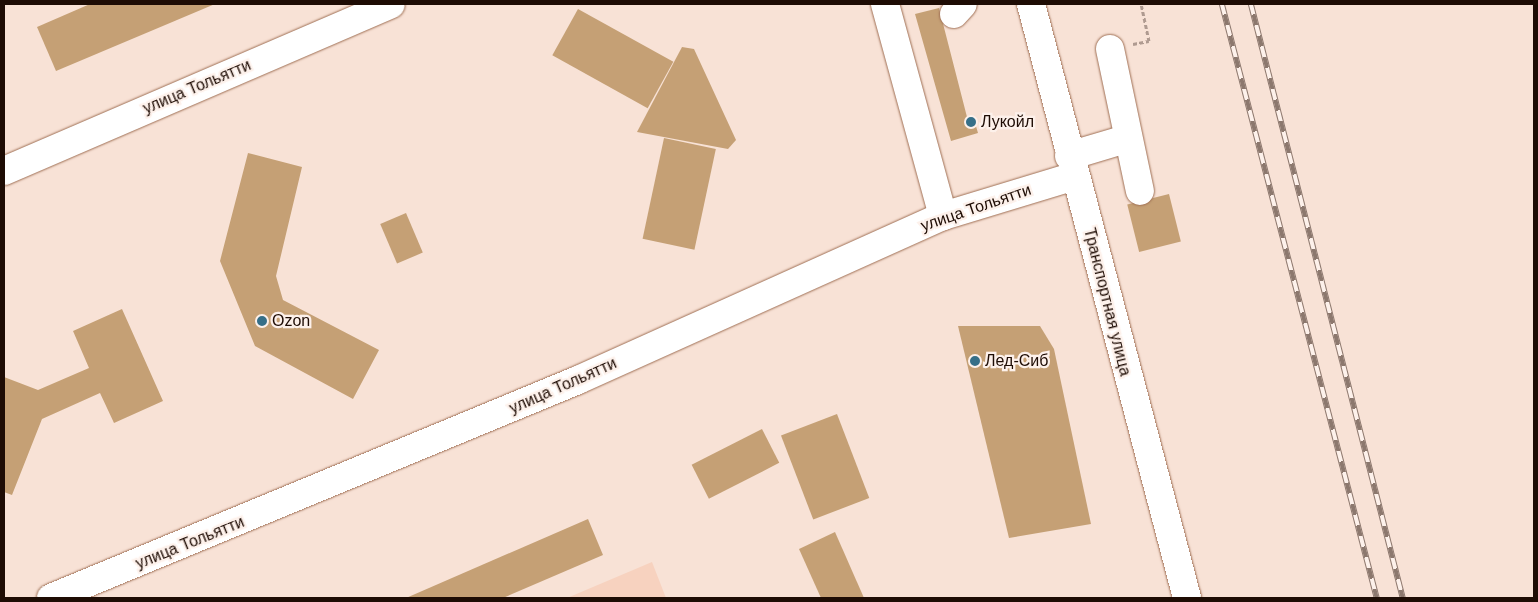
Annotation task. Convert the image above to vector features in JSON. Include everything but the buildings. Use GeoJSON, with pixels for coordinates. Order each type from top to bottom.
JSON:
{"type":"FeatureCollection","features":[{"type":"Feature","properties":{"kind":"street","name":"улица Тольятти"},"geometry":{"type":"LineString","coordinates":[[4,171],[391,4]]}},
{"type":"Feature","properties":{"kind":"street"},"geometry":{"type":"LineString","coordinates":[[884,4],[943,216]]}},
{"type":"Feature","properties":{"kind":"street","name":"Транспортная улица"},"geometry":{"type":"LineString","coordinates":[[1031,4],[1187,598]]}},
{"type":"Feature","properties":{"kind":"street"},"geometry":{"type":"LineString","coordinates":[[1110,49],[1126,139],[1140,191]]}},
{"type":"Feature","properties":{"kind":"street","name":"улица Тольятти"},"geometry":{"type":"LineString","coordinates":[[51,598],[560,388],[943,216],[1072,166],[1126,139]]}},
{"type":"Feature","properties":{"kind":"path"},"geometry":{"type":"LineString","coordinates":[[1110,49],[1149,41],[1141,4]]}},
{"type":"Feature","properties":{"kind":"shaded area"},"geometry":{"type":"Polygon","coordinates":[[[652,562],[666,598],[567,598],[652,562]]]}},
{"type":"Feature","properties":{"kind":"railway"},"geometry":{"type":"LineString","coordinates":[[1222,4],[1377,598]]}},
{"type":"Feature","properties":{"kind":"railway"},"geometry":{"type":"LineString","coordinates":[[1251,4],[1403,598]]}},
{"type":"Feature","properties":{"kind":"place","name":"Лукойл"},"geometry":{"type":"Point","coordinates":[971,122]}},
{"type":"Feature","properties":{"kind":"place","name":"Ozon"},"geometry":{"type":"Point","coordinates":[262,321]}},
{"type":"Feature","properties":{"kind":"place","name":"Лед-Сиб"},"geometry":{"type":"Point","coordinates":[975,361]}}]}
